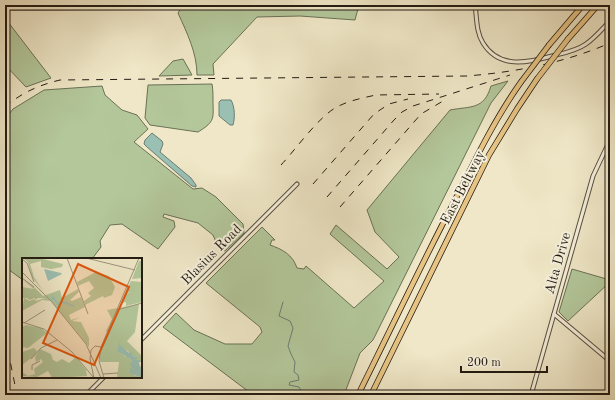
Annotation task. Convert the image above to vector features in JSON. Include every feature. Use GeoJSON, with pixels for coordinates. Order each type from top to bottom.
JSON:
{"type":"FeatureCollection","features":[{"type":"Feature","properties":{"kind":"highway","name":"East Beltway"},"geometry":{"type":"LineString","coordinates":[[358,395],[424,260],[500,114],[521,82],[549,45],[583,5]]}},
{"type":"Feature","properties":{"kind":"highway","name":"East Beltway"},"geometry":{"type":"LineString","coordinates":[[371,395],[490,155],[517,109],[537,80],[568,39],[598,5]]}},
{"type":"Feature","properties":{"kind":"street"},"geometry":{"type":"LineString","coordinates":[[5,8],[180,6],[336,7],[440,5]]}},
{"type":"Feature","properties":{"kind":"street"},"geometry":{"type":"LineString","coordinates":[[475,5],[478,32],[483,43],[499,58],[513,63],[527,62],[579,48],[592,40],[610,21]]}},
{"type":"Feature","properties":{"kind":"street","name":"Alta Drive"},"geometry":{"type":"LineString","coordinates":[[531,395],[593,176],[610,140]]}},
{"type":"Feature","properties":{"kind":"street","name":"Blasius Road"},"geometry":{"type":"LineString","coordinates":[[142,339],[297,184]]}},
{"type":"Feature","properties":{"kind":"street"},"geometry":{"type":"LineString","coordinates":[[554,314],[610,361]]}},
{"type":"Feature","properties":{"kind":"street"},"geometry":{"type":"LineString","coordinates":[[86,395],[103,378]]}},
{"type":"Feature","properties":{"kind":"green space"},"geometry":{"type":"Polygon","coordinates":[[[183,5],[359,5],[355,20],[300,16],[257,17],[213,64],[214,75],[197,75],[197,67],[193,51],[178,13],[183,5]]]}},
{"type":"Feature","properties":{"kind":"green space"},"geometry":{"type":"Polygon","coordinates":[[[5,18],[51,78],[26,87],[5,65],[5,18]]]}},
{"type":"Feature","properties":{"kind":"green space"},"geometry":{"type":"Polygon","coordinates":[[[183,59],[192,75],[159,76],[173,61],[183,59]]]}},
{"type":"Feature","properties":{"kind":"green space"},"geometry":{"type":"Polygon","coordinates":[[[508,81],[491,103],[373,340],[360,353],[344,395],[253,395],[163,327],[176,313],[194,330],[225,344],[252,344],[262,332],[260,327],[206,283],[262,227],[275,240],[272,240],[270,245],[279,248],[290,256],[297,268],[304,269],[306,266],[354,308],[384,281],[330,234],[336,225],[387,269],[399,257],[375,232],[367,210],[450,110],[476,106],[485,99],[491,86],[508,81]]]}},
{"type":"Feature","properties":{"kind":"green space"},"geometry":{"type":"Polygon","coordinates":[[[212,84],[212,119],[208,125],[198,132],[150,125],[145,118],[148,85],[212,84]]]}},
{"type":"Feature","properties":{"kind":"green space"},"geometry":{"type":"Polygon","coordinates":[[[102,86],[105,95],[122,110],[137,115],[148,129],[134,142],[193,189],[202,188],[216,197],[243,224],[244,233],[225,251],[219,249],[213,235],[198,223],[164,214],[163,217],[174,221],[175,227],[158,249],[122,224],[110,225],[100,241],[101,247],[93,258],[22,258],[22,279],[5,267],[5,119],[13,109],[44,90],[102,86]]]}},
{"type":"Feature","properties":{"kind":"green space"},"geometry":{"type":"Polygon","coordinates":[[[572,269],[610,280],[610,282],[568,321],[559,312],[572,269]]]}},
{"type":"Feature","properties":{"kind":"water"},"geometry":{"type":"Polygon","coordinates":[[[221,100],[231,100],[234,112],[233,125],[230,125],[219,116],[219,102],[221,100]]]}},
{"type":"Feature","properties":{"kind":"water"},"geometry":{"type":"Polygon","coordinates":[[[152,133],[162,141],[163,144],[160,152],[191,178],[196,187],[192,186],[144,144],[145,140],[152,133]]]}},
{"type":"Feature","properties":{"kind":"waterway"},"geometry":{"type":"LineString","coordinates":[[283,302],[279,316],[290,321],[293,328],[288,346],[295,362],[294,372],[298,375],[299,380],[290,382],[289,385],[299,387],[302,392],[308,395]]}},
{"type":"Feature","properties":{"kind":"railway"},"geometry":{"type":"LineString","coordinates":[[5,107],[31,90],[60,80],[467,76],[540,66],[575,56],[610,43]]}},
{"type":"Feature","properties":{"kind":"railway"},"geometry":{"type":"LineString","coordinates":[[327,197],[402,112],[413,106],[510,75]]}},
{"type":"Feature","properties":{"kind":"railway"},"geometry":{"type":"LineString","coordinates":[[281,165],[321,119],[344,103],[376,95],[439,94]]}},
{"type":"Feature","properties":{"kind":"railway"},"geometry":{"type":"LineString","coordinates":[[313,184],[374,114],[389,104],[408,99]]}},
{"type":"Feature","properties":{"kind":"railway"},"geometry":{"type":"LineString","coordinates":[[340,207],[421,114],[443,101]]}},
{"type":"Feature","properties":{"kind":"railway"},"geometry":{"type":"LineString","coordinates":[[5,336],[17,395]]}}]}
